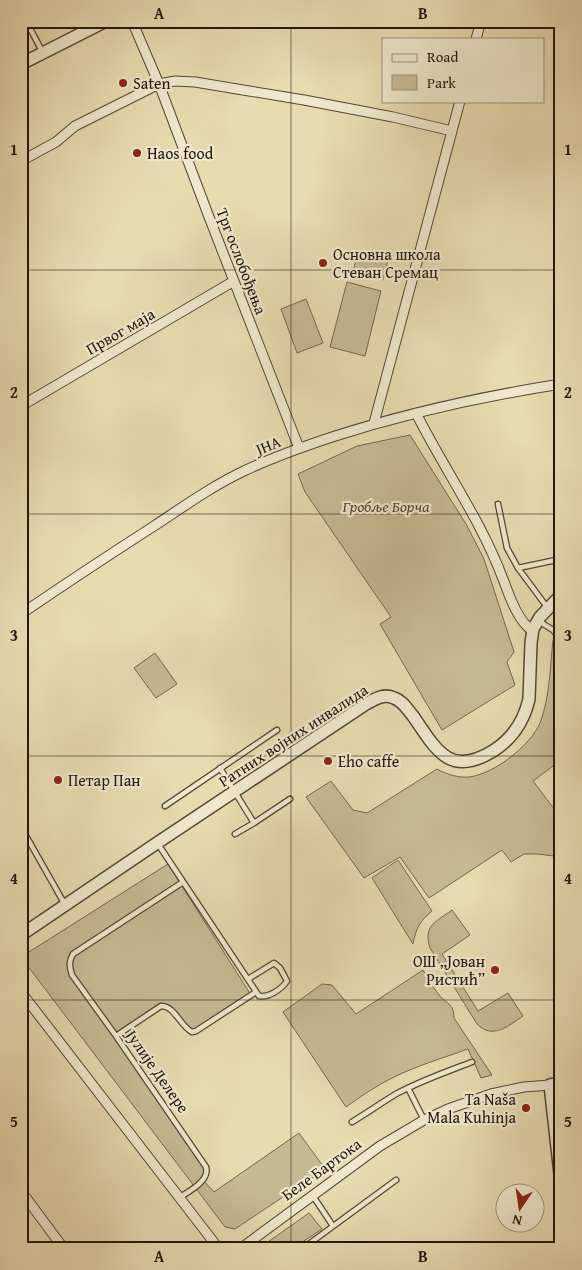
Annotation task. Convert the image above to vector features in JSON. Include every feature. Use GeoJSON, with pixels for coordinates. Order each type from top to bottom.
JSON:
{"type":"FeatureCollection","features":[{"type":"Feature","properties":{"kind":"street"},"geometry":{"type":"LineString","coordinates":[[21,64],[106,21]]}},
{"type":"Feature","properties":{"kind":"street","name":"Трг ослобођења"},"geometry":{"type":"LineString","coordinates":[[132,21],[159,84],[298,448]]}},
{"type":"Feature","properties":{"kind":"street"},"geometry":{"type":"LineString","coordinates":[[476,38],[481,21]]}},
{"type":"Feature","properties":{"kind":"street"},"geometry":{"type":"LineString","coordinates":[[21,161],[56,142],[75,126],[159,84],[180,81],[304,100],[452,131]]}},
{"type":"Feature","properties":{"kind":"street"},"geometry":{"type":"LineString","coordinates":[[374,423],[460,102]]}},
{"type":"Feature","properties":{"kind":"street","name":"Првог маја"},"geometry":{"type":"LineString","coordinates":[[21,406],[234,281]]}},
{"type":"Feature","properties":{"kind":"street","name":"ЈНА"},"geometry":{"type":"LineString","coordinates":[[21,614],[220,483],[298,448],[374,423],[517,391],[561,384]]}},
{"type":"Feature","properties":{"kind":"street"},"geometry":{"type":"LineString","coordinates":[[416,413],[478,523],[497,562],[519,616],[533,632]]}},
{"type":"Feature","properties":{"kind":"street","name":"Ратних војних инвалида"},"geometry":{"type":"LineString","coordinates":[[21,935],[377,698],[385,696],[394,697],[403,703],[433,744],[446,757],[462,762],[478,759],[490,753],[512,735],[525,715],[529,699],[533,632],[538,620],[561,595]]}},
{"type":"Feature","properties":{"kind":"street"},"geometry":{"type":"LineString","coordinates":[[21,992],[219,1249]]}},
{"type":"Feature","properties":{"kind":"street"},"geometry":{"type":"LineString","coordinates":[[556,1084],[561,1183]]}},
{"type":"Feature","properties":{"kind":"street","name":"Беле Бартока"},"geometry":{"type":"LineString","coordinates":[[240,1249],[380,1146],[424,1120],[448,1109],[491,1094],[518,1088],[556,1084]]}},
{"type":"Feature","properties":{"kind":"street"},"geometry":{"type":"LineString","coordinates":[[21,1191],[64,1249]]}},
{"type":"Feature","properties":{"kind":"street"},"geometry":{"type":"LineString","coordinates":[[560,1249],[561,1242]]}},
{"type":"Feature","properties":{"kind":"lane"},"geometry":{"type":"LineString","coordinates":[[26,21],[43,53]]}},
{"type":"Feature","properties":{"kind":"lane"},"geometry":{"type":"LineString","coordinates":[[498,504],[507,548],[518,568],[548,608]]}},
{"type":"Feature","properties":{"kind":"lane"},"geometry":{"type":"LineString","coordinates":[[518,568],[561,559]]}},
{"type":"Feature","properties":{"kind":"lane"},"geometry":{"type":"LineString","coordinates":[[538,620],[553,630],[561,640]]}},
{"type":"Feature","properties":{"kind":"lane"},"geometry":{"type":"LineString","coordinates":[[165,806],[277,730]]}},
{"type":"Feature","properties":{"kind":"lane"},"geometry":{"type":"LineString","coordinates":[[220,768],[254,822]]}},
{"type":"Feature","properties":{"kind":"lane"},"geometry":{"type":"LineString","coordinates":[[235,834],[290,800]]}},
{"type":"Feature","properties":{"kind":"lane"},"geometry":{"type":"LineString","coordinates":[[21,827],[65,905]]}},
{"type":"Feature","properties":{"kind":"lane"},"geometry":{"type":"LineString","coordinates":[[21,844],[28,840]]}},
{"type":"Feature","properties":{"kind":"lane"},"geometry":{"type":"LineString","coordinates":[[157,843],[256,992],[261,997],[265,997],[286,983],[286,977],[274,963],[248,979]]}},
{"type":"Feature","properties":{"kind":"lane","name":"Јулије Делере"},"geometry":{"type":"LineString","coordinates":[[179,1198],[203,1180],[207,1174],[206,1167],[72,975],[69,960],[73,954],[183,882]]}},
{"type":"Feature","properties":{"kind":"lane"},"geometry":{"type":"LineString","coordinates":[[116,1036],[161,1006],[169,1008],[187,1029],[192,1032],[196,1031],[256,992]]}},
{"type":"Feature","properties":{"kind":"lane"},"geometry":{"type":"LineString","coordinates":[[352,1122],[408,1088],[472,1062]]}},
{"type":"Feature","properties":{"kind":"lane"},"geometry":{"type":"LineString","coordinates":[[408,1088],[424,1120]]}},
{"type":"Feature","properties":{"kind":"lane"},"geometry":{"type":"LineString","coordinates":[[302,1249],[396,1180]]}},
{"type":"Feature","properties":{"kind":"lane"},"geometry":{"type":"LineString","coordinates":[[312,1195],[333,1226]]}},
{"type":"Feature","properties":{"kind":"green space"},"geometry":{"type":"Polygon","coordinates":[[[358,252],[388,260],[383,280],[353,272],[358,252]]]}},
{"type":"Feature","properties":{"kind":"green space"},"geometry":{"type":"Polygon","coordinates":[[[347,282],[381,291],[365,356],[330,347],[347,282]]]}},
{"type":"Feature","properties":{"kind":"green space"},"geometry":{"type":"Polygon","coordinates":[[[306,299],[323,343],[297,353],[281,309],[306,299]]]}},
{"type":"Feature","properties":{"kind":"green space","name":"Гробље Борча"},"geometry":{"type":"Polygon","coordinates":[[[410,435],[466,524],[484,559],[514,652],[507,662],[515,685],[442,730],[380,624],[391,617],[305,492],[298,474],[357,446],[410,435]]]}},
{"type":"Feature","properties":{"kind":"green space"},"geometry":{"type":"Polygon","coordinates":[[[553,640],[561,648],[561,760],[533,781],[561,818],[561,866],[554,856],[537,854],[524,854],[511,862],[502,850],[429,898],[400,857],[364,878],[306,797],[331,781],[353,810],[367,813],[437,769],[452,775],[469,777],[479,775],[500,765],[528,741],[540,723],[548,692],[553,640]]]}},
{"type":"Feature","properties":{"kind":"green space"},"geometry":{"type":"Polygon","coordinates":[[[155,653],[177,684],[156,698],[134,668],[155,653]]]}},
{"type":"Feature","properties":{"kind":"green space"},"geometry":{"type":"Polygon","coordinates":[[[398,860],[432,911],[419,925],[413,944],[372,878],[398,860]]]}},
{"type":"Feature","properties":{"kind":"green space"},"geometry":{"type":"Polygon","coordinates":[[[168,864],[251,995],[192,1032],[169,1008],[163,1006],[116,1036],[206,1167],[203,1180],[214,1192],[299,1133],[325,1169],[235,1229],[225,1227],[21,957],[168,864]]]}},
{"type":"Feature","properties":{"kind":"green space"},"geometry":{"type":"Polygon","coordinates":[[[452,910],[470,935],[442,954],[478,1011],[508,993],[523,1016],[500,1030],[489,1031],[477,1024],[430,948],[428,934],[432,925],[452,910]]]}},
{"type":"Feature","properties":{"kind":"green space"},"geometry":{"type":"Polygon","coordinates":[[[423,970],[439,995],[453,1009],[454,1018],[492,1075],[481,1078],[468,1049],[392,1078],[346,1107],[283,1012],[322,984],[332,985],[356,1014],[423,970]]]}},
{"type":"Feature","properties":{"kind":"green space"},"geometry":{"type":"Polygon","coordinates":[[[309,1213],[322,1229],[292,1249],[258,1249],[309,1213]]]}},
{"type":"Feature","properties":{"kind":"place","name":"Saten"},"geometry":{"type":"Point","coordinates":[123,83]}},
{"type":"Feature","properties":{"kind":"place","name":"Haos food"},"geometry":{"type":"Point","coordinates":[137,153]}},
{"type":"Feature","properties":{"kind":"place","name":"Основна школа Стеван Сремац"},"geometry":{"type":"Point","coordinates":[323,263]}},
{"type":"Feature","properties":{"kind":"place","name":"Eho caffe"},"geometry":{"type":"Point","coordinates":[328,761]}},
{"type":"Feature","properties":{"kind":"place","name":"Петар Пан"},"geometry":{"type":"Point","coordinates":[58,780]}},
{"type":"Feature","properties":{"kind":"place","name":"ОШ „Јован Ристић”"},"geometry":{"type":"Point","coordinates":[495,970]}},
{"type":"Feature","properties":{"kind":"place","name":"Ta Naša Mala Kuhinja"},"geometry":{"type":"Point","coordinates":[526,1108]}}]}
